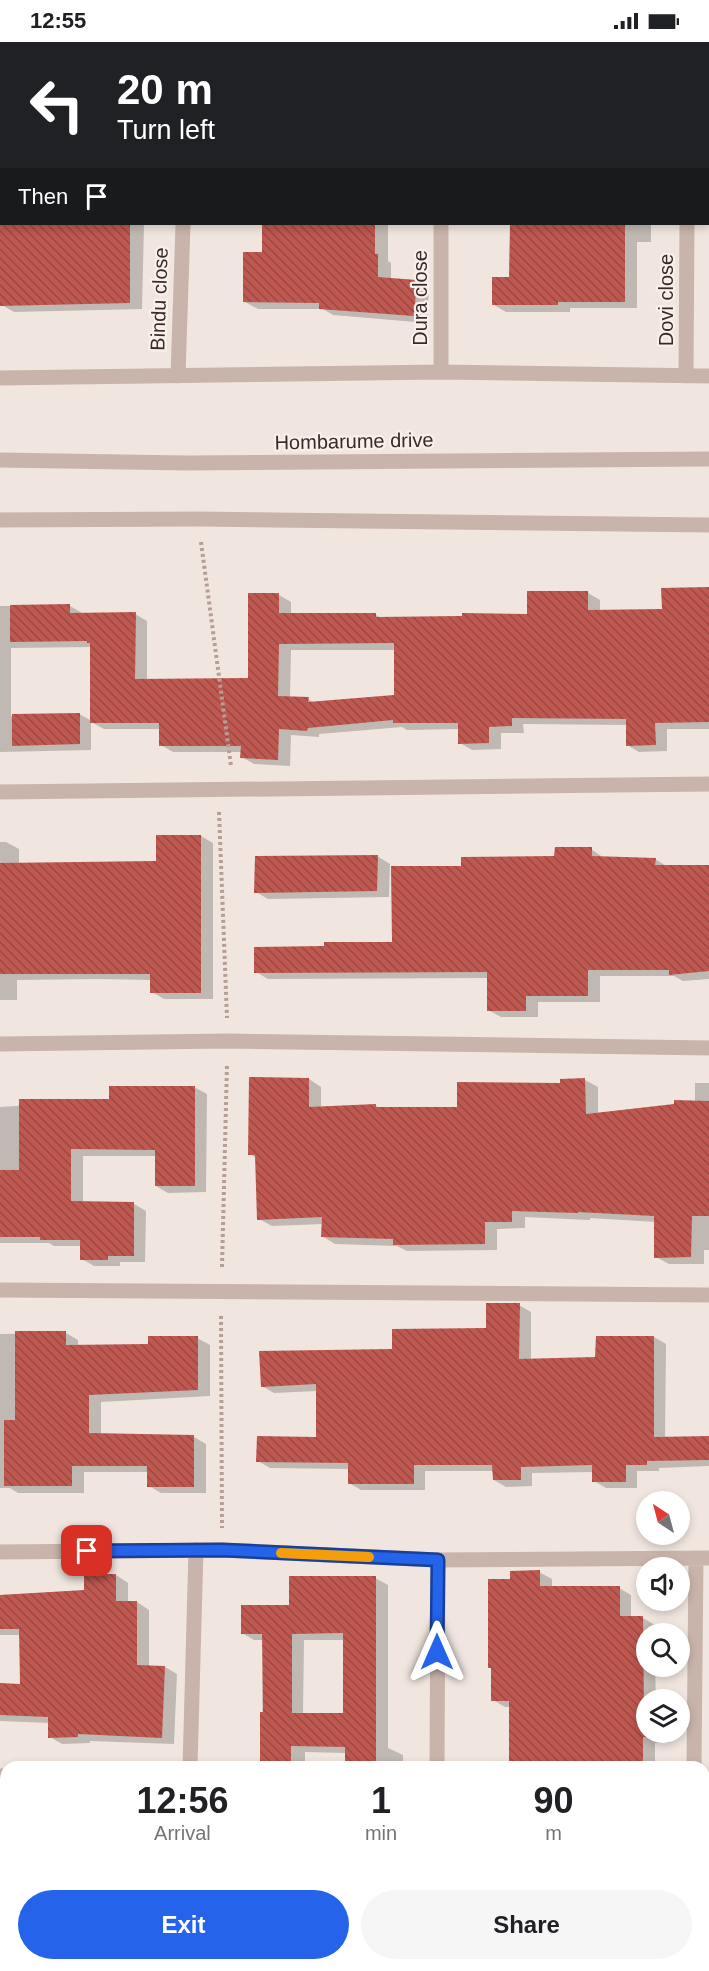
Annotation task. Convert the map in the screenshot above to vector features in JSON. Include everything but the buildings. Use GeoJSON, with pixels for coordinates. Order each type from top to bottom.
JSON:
{"type":"FeatureCollection","features":[{"type":"Feature","properties":{"kind":"street","name":"Bindu close"},"geometry":{"type":"LineString","coordinates":[[178,376],[183,225]]}},
{"type":"Feature","properties":{"kind":"street","name":"Dura close"},"geometry":{"type":"LineString","coordinates":[[441,225],[441,372]]}},
{"type":"Feature","properties":{"kind":"street","name":"Dovi close"},"geometry":{"type":"LineString","coordinates":[[686,376],[687,225]]}},
{"type":"Feature","properties":{"kind":"street"},"geometry":{"type":"LineString","coordinates":[[0,378],[441,372],[709,376]]}},
{"type":"Feature","properties":{"kind":"street","name":"Hombarume drive"},"geometry":{"type":"LineString","coordinates":[[0,460],[198,463],[709,459]]}},
{"type":"Feature","properties":{"kind":"street"},"geometry":{"type":"LineString","coordinates":[[0,520],[199,519],[709,525]]}},
{"type":"Feature","properties":{"kind":"street"},"geometry":{"type":"LineString","coordinates":[[0,792],[709,784]]}},
{"type":"Feature","properties":{"kind":"street"},"geometry":{"type":"LineString","coordinates":[[0,1044],[228,1041],[709,1048]]}},
{"type":"Feature","properties":{"kind":"street"},"geometry":{"type":"LineString","coordinates":[[0,1290],[709,1296]]}},
{"type":"Feature","properties":{"kind":"street"},"geometry":{"type":"LineString","coordinates":[[190,1761],[196,1550]]}},
{"type":"Feature","properties":{"kind":"street"},"geometry":{"type":"LineString","coordinates":[[0,1552],[222,1550],[438,1560],[703,1558],[693,1761]]}},
{"type":"Feature","properties":{"kind":"street"},"geometry":{"type":"LineString","coordinates":[[437,1761],[438,1560]]}},
{"type":"Feature","properties":{"kind":"path"},"geometry":{"type":"LineString","coordinates":[[199,519],[226,791],[228,1041],[221,1291],[222,1550]]}},
{"type":"Feature","properties":{"kind":"slow traffic"},"geometry":{"type":"LineString","coordinates":[[281,1553],[369,1557]]}},
{"type":"Feature","properties":{"kind":"route"},"geometry":{"type":"LineString","coordinates":[[87,1551],[222,1550],[438,1560],[437,1652]]}}]}
